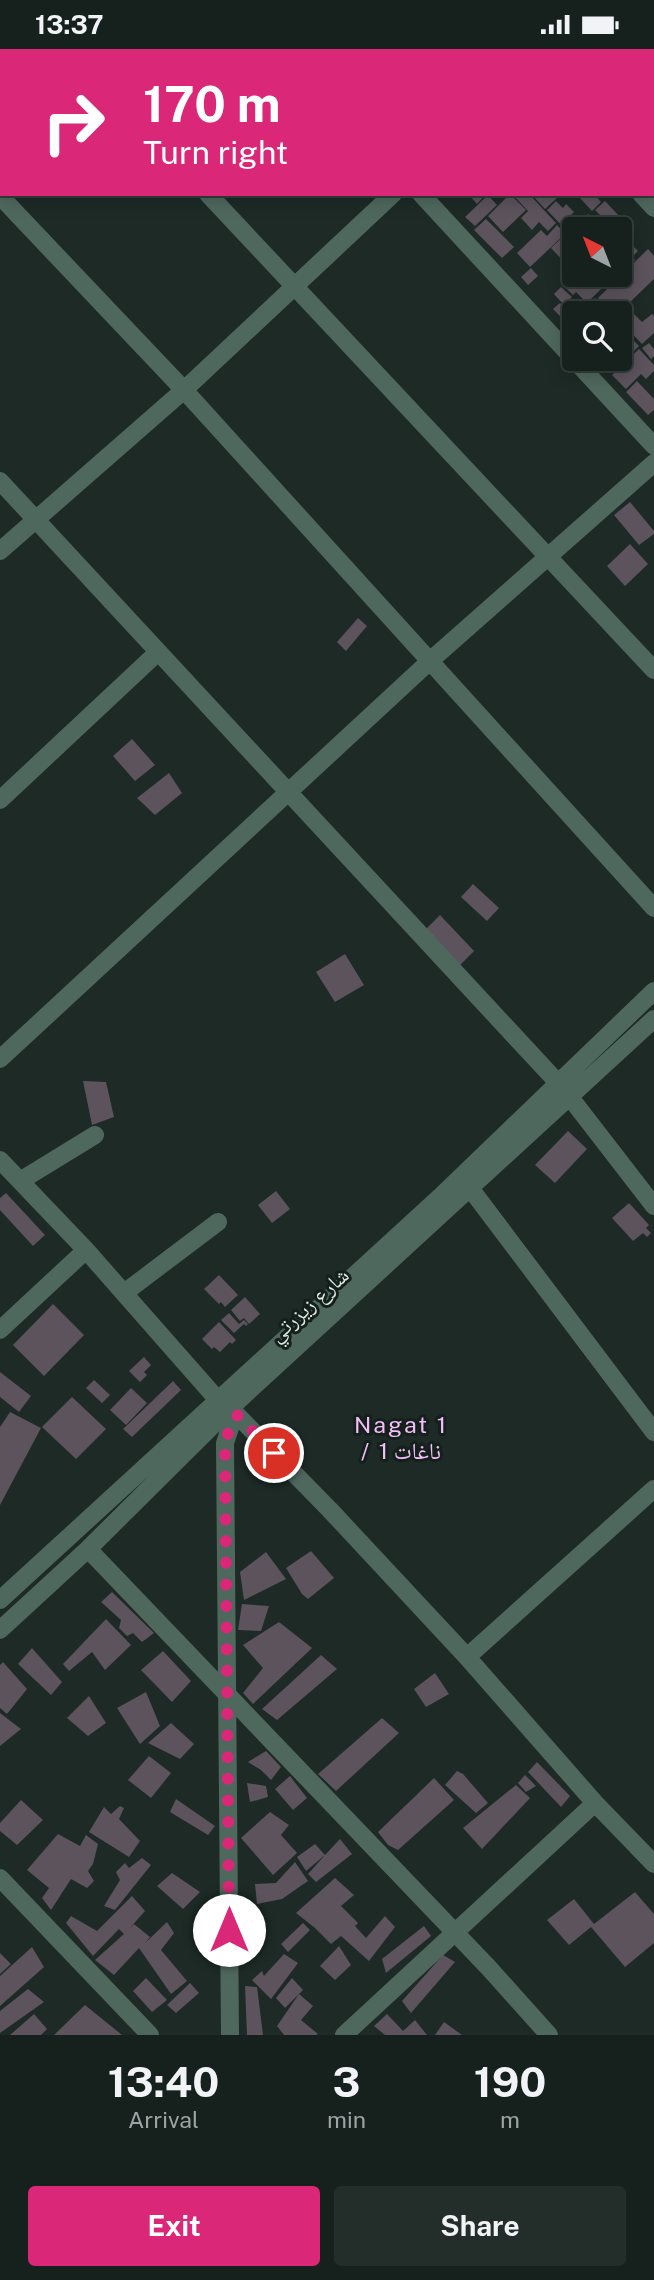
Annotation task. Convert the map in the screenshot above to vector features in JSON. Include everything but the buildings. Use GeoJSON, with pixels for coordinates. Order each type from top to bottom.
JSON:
{"type":"FeatureCollection","features":[{"type":"Feature","properties":{"kind":"street"},"geometry":{"type":"LineString","coordinates":[[0,196],[184,390],[654,908]]}},
{"type":"Feature","properties":{"kind":"street"},"geometry":{"type":"LineString","coordinates":[[210,196],[654,670]]}},
{"type":"Feature","properties":{"kind":"street"},"geometry":{"type":"LineString","coordinates":[[0,551],[184,390],[391,196]]}},
{"type":"Feature","properties":{"kind":"street"},"geometry":{"type":"LineString","coordinates":[[423,196],[654,446]]}},
{"type":"Feature","properties":{"kind":"street"},"geometry":{"type":"LineString","coordinates":[[0,1059],[431,660],[654,463]]}},
{"type":"Feature","properties":{"kind":"street"},"geometry":{"type":"LineString","coordinates":[[0,481],[564,1090],[654,1206]]}},
{"type":"Feature","properties":{"kind":"street"},"geometry":{"type":"LineString","coordinates":[[0,800],[157,653]]}},
{"type":"Feature","properties":{"kind":"street","name":"شارع زيزرتي"},"geometry":{"type":"LineString","coordinates":[[0,1600],[227,1408],[470,1188],[654,991]]}},
{"type":"Feature","properties":{"kind":"street","name":"شارع زيزرتي"},"geometry":{"type":"LineString","coordinates":[[0,1630],[88,1549],[440,1197],[564,1090],[654,1019]]}},
{"type":"Feature","properties":{"kind":"street"},"geometry":{"type":"LineString","coordinates":[[20,1181],[96,1135]]}},
{"type":"Feature","properties":{"kind":"street"},"geometry":{"type":"LineString","coordinates":[[0,1160],[86,1250],[227,1408],[330,1510],[467,1657],[595,1803],[654,1864]]}},
{"type":"Feature","properties":{"kind":"street"},"geometry":{"type":"LineString","coordinates":[[470,1188],[654,1432]]}},
{"type":"Feature","properties":{"kind":"street"},"geometry":{"type":"LineString","coordinates":[[124,1293],[218,1222]]}},
{"type":"Feature","properties":{"kind":"street"},"geometry":{"type":"LineString","coordinates":[[0,1330],[86,1250]]}},
{"type":"Feature","properties":{"kind":"street"},"geometry":{"type":"LineString","coordinates":[[227,1408],[229,1430],[225,1443],[230,2035]]}},
{"type":"Feature","properties":{"kind":"street"},"geometry":{"type":"LineString","coordinates":[[467,1657],[654,1489]]}},
{"type":"Feature","properties":{"kind":"street"},"geometry":{"type":"LineString","coordinates":[[88,1549],[455,1932],[550,2035]]}},
{"type":"Feature","properties":{"kind":"street"},"geometry":{"type":"LineString","coordinates":[[344,2035],[595,1803]]}},
{"type":"Feature","properties":{"kind":"street"},"geometry":{"type":"LineString","coordinates":[[0,1878],[150,2035]]}},
{"type":"Feature","properties":{"kind":"district","name":"Nagat 1 / ناغات 1"},"geometry":{"type":"Point","coordinates":[401,1438]}},
{"type":"Feature","properties":{"kind":"route"},"geometry":{"type":"LineString","coordinates":[[229,1930],[225,1443],[237,1415],[274,1453]]}}]}
